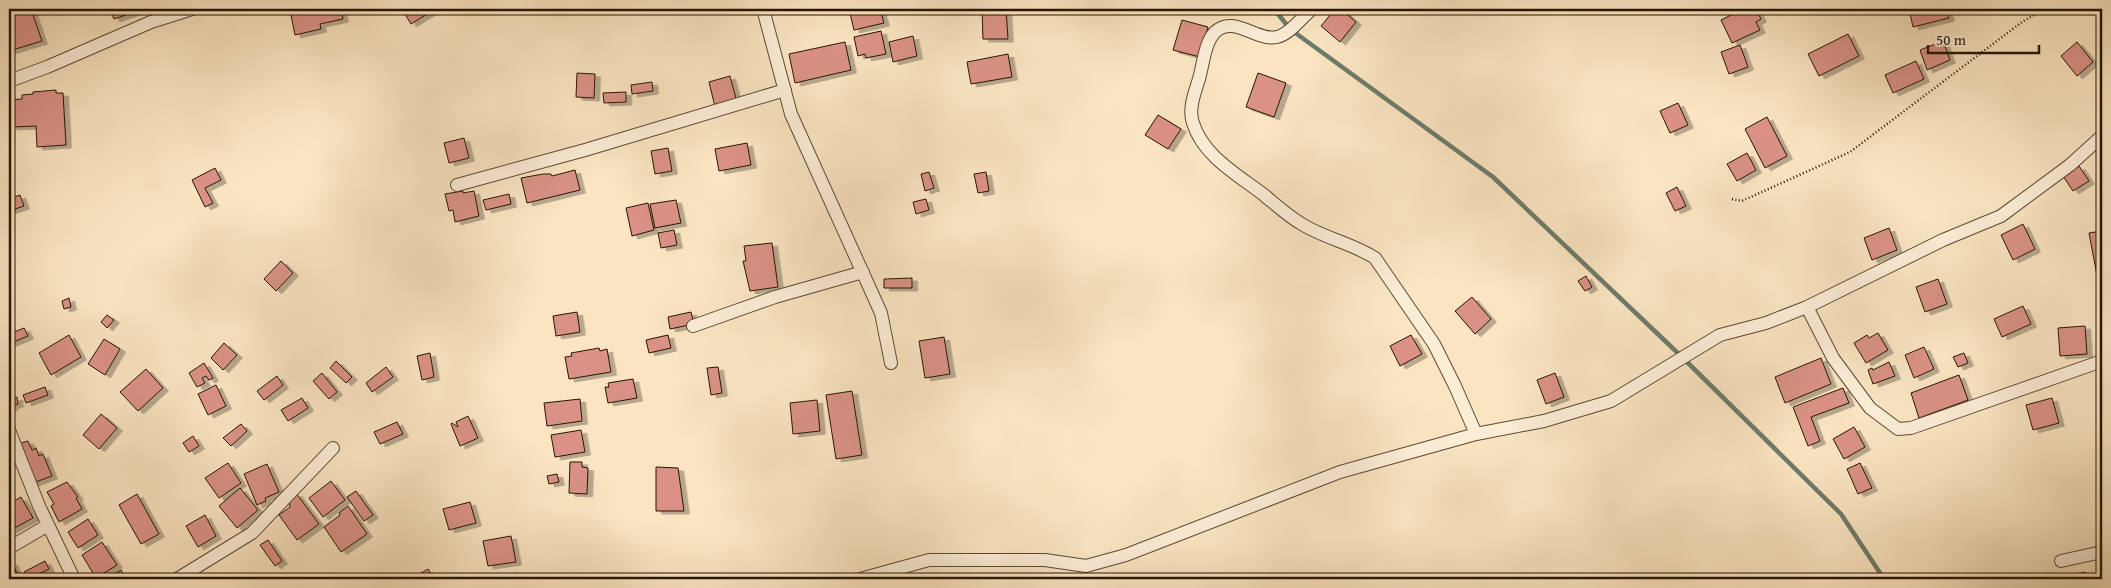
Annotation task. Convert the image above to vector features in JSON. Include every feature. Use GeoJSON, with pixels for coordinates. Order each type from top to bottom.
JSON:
{"type":"FeatureCollection","features":[{"type":"Feature","properties":{"kind":"street"},"geometry":{"type":"LineString","coordinates":[[9,81],[151,22],[192,9]]}},
{"type":"Feature","properties":{"kind":"street"},"geometry":{"type":"LineString","coordinates":[[763,9],[791,114],[881,313],[891,362]]}},
{"type":"Feature","properties":{"kind":"street"},"geometry":{"type":"LineString","coordinates":[[1312,9],[1290,29],[1277,37],[1266,37],[1236,27],[1224,26],[1215,33],[1209,44],[1191,107],[1192,122],[1202,141],[1215,157],[1300,223],[1363,250],[1375,258],[1434,344],[1476,434]]}},
{"type":"Feature","properties":{"kind":"street"},"geometry":{"type":"LineString","coordinates":[[457,185],[585,150],[785,90]]}},
{"type":"Feature","properties":{"kind":"street"},"geometry":{"type":"LineString","coordinates":[[860,579],[929,560],[1045,560],[1086,566],[1126,555],[1340,472],[1476,434],[1544,421],[1611,401],[1720,336],[1807,307],[1943,240],[2001,216],[2070,165],[2102,136]]}},
{"type":"Feature","properties":{"kind":"street"},"geometry":{"type":"LineString","coordinates":[[692,326],[776,297],[863,272]]}},
{"type":"Feature","properties":{"kind":"street"},"geometry":{"type":"LineString","coordinates":[[1807,307],[1833,358],[1870,408],[1898,429],[1911,428],[2102,361]]}},
{"type":"Feature","properties":{"kind":"street"},"geometry":{"type":"LineString","coordinates":[[9,430],[48,526],[74,579]]}},
{"type":"Feature","properties":{"kind":"street"},"geometry":{"type":"LineString","coordinates":[[177,579],[252,533],[333,448]]}},
{"type":"Feature","properties":{"kind":"street"},"geometry":{"type":"LineString","coordinates":[[9,548],[48,526]]}},
{"type":"Feature","properties":{"kind":"street"},"geometry":{"type":"LineString","coordinates":[[2061,561],[2102,552]]}},
{"type":"Feature","properties":{"kind":"path"},"geometry":{"type":"LineString","coordinates":[[1860,9],[1875,9]]}},
{"type":"Feature","properties":{"kind":"path"},"geometry":{"type":"LineString","coordinates":[[1732,199],[1742,201],[1850,152],[2022,22],[2044,9]]}},
{"type":"Feature","properties":{"kind":"building"},"geometry":{"type":"Polygon","coordinates":[[[9,9],[31,9],[42,41],[9,51],[9,9]]]}},
{"type":"Feature","properties":{"kind":"building"},"geometry":{"type":"Polygon","coordinates":[[[110,9],[144,9],[114,19],[110,9]]]}},
{"type":"Feature","properties":{"kind":"building"},"geometry":{"type":"Polygon","coordinates":[[[341,9],[343,19],[320,24],[321,29],[295,35],[290,10],[341,9]]]}},
{"type":"Feature","properties":{"kind":"building"},"geometry":{"type":"Polygon","coordinates":[[[402,9],[435,9],[411,24],[402,9]]]}},
{"type":"Feature","properties":{"kind":"building"},"geometry":{"type":"Polygon","coordinates":[[[849,9],[880,9],[884,23],[854,30],[849,9]]]}},
{"type":"Feature","properties":{"kind":"building"},"geometry":{"type":"Polygon","coordinates":[[[982,9],[1006,9],[1008,39],[983,39],[982,9]]]}},
{"type":"Feature","properties":{"kind":"building"},"geometry":{"type":"Polygon","coordinates":[[[1335,9],[1341,9],[1356,22],[1340,42],[1321,26],[1335,9]]]}},
{"type":"Feature","properties":{"kind":"building"},"geometry":{"type":"Polygon","coordinates":[[[1743,9],[1750,9],[1751,11],[1756,9],[1761,19],[1756,22],[1760,30],[1732,43],[1721,20],[1743,9]]]}},
{"type":"Feature","properties":{"kind":"building"},"geometry":{"type":"Polygon","coordinates":[[[1909,9],[1946,9],[1949,18],[1913,27],[1909,9]]]}},
{"type":"Feature","properties":{"kind":"building"},"geometry":{"type":"Polygon","coordinates":[[[1182,20],[1208,27],[1200,57],[1173,50],[1182,20]]]}},
{"type":"Feature","properties":{"kind":"building"},"geometry":{"type":"Polygon","coordinates":[[[881,31],[886,54],[866,58],[865,54],[858,56],[854,37],[881,31]]]}},
{"type":"Feature","properties":{"kind":"building"},"geometry":{"type":"Polygon","coordinates":[[[1848,34],[1859,56],[1819,76],[1808,54],[1848,34]]]}},
{"type":"Feature","properties":{"kind":"building"},"geometry":{"type":"Polygon","coordinates":[[[913,36],[917,56],[893,62],[889,42],[913,36]]]}},
{"type":"Feature","properties":{"kind":"building"},"geometry":{"type":"Polygon","coordinates":[[[1943,41],[1950,60],[1927,70],[1920,50],[1943,41]]]}},
{"type":"Feature","properties":{"kind":"building"},"geometry":{"type":"Polygon","coordinates":[[[845,42],[851,70],[795,83],[789,54],[845,42]]]}},
{"type":"Feature","properties":{"kind":"building"},"geometry":{"type":"Polygon","coordinates":[[[2077,42],[2093,62],[2077,76],[2061,56],[2077,42]]]}},
{"type":"Feature","properties":{"kind":"building"},"geometry":{"type":"Polygon","coordinates":[[[1740,45],[1748,67],[1729,74],[1721,52],[1740,45]]]}},
{"type":"Feature","properties":{"kind":"building"},"geometry":{"type":"Polygon","coordinates":[[[1008,54],[1012,77],[971,84],[967,62],[1008,54]]]}},
{"type":"Feature","properties":{"kind":"building"},"geometry":{"type":"Polygon","coordinates":[[[1916,61],[1924,79],[1893,93],[1885,75],[1916,61]]]}},
{"type":"Feature","properties":{"kind":"building"},"geometry":{"type":"Polygon","coordinates":[[[577,73],[595,74],[594,98],[576,97],[577,73]]]}},
{"type":"Feature","properties":{"kind":"building"},"geometry":{"type":"Polygon","coordinates":[[[1258,73],[1286,83],[1274,117],[1246,107],[1258,73]]]}},
{"type":"Feature","properties":{"kind":"building"},"geometry":{"type":"Polygon","coordinates":[[[730,76],[737,102],[715,107],[709,82],[730,76]]]}},
{"type":"Feature","properties":{"kind":"building"},"geometry":{"type":"Polygon","coordinates":[[[652,82],[653,91],[632,94],[631,85],[652,82]]]}},
{"type":"Feature","properties":{"kind":"building"},"geometry":{"type":"Polygon","coordinates":[[[56,90],[56,93],[63,93],[66,145],[37,147],[36,126],[11,127],[9,100],[22,99],[22,95],[33,94],[33,92],[56,90]]]}},
{"type":"Feature","properties":{"kind":"building"},"geometry":{"type":"Polygon","coordinates":[[[626,92],[626,102],[604,103],[603,93],[626,92]]]}},
{"type":"Feature","properties":{"kind":"building"},"geometry":{"type":"Polygon","coordinates":[[[1678,103],[1688,125],[1670,133],[1660,111],[1678,103]]]}},
{"type":"Feature","properties":{"kind":"building"},"geometry":{"type":"Polygon","coordinates":[[[1158,115],[1181,129],[1168,149],[1145,135],[1158,115]]]}},
{"type":"Feature","properties":{"kind":"building"},"geometry":{"type":"Polygon","coordinates":[[[1767,117],[1787,156],[1765,168],[1745,129],[1767,117]]]}},
{"type":"Feature","properties":{"kind":"building"},"geometry":{"type":"Polygon","coordinates":[[[464,138],[469,158],[449,163],[444,143],[464,138]]]}},
{"type":"Feature","properties":{"kind":"building"},"geometry":{"type":"Polygon","coordinates":[[[747,143],[751,165],[719,171],[715,149],[747,143]]]}},
{"type":"Feature","properties":{"kind":"building"},"geometry":{"type":"Polygon","coordinates":[[[668,148],[672,171],[655,174],[651,151],[668,148]]]}},
{"type":"Feature","properties":{"kind":"building"},"geometry":{"type":"Polygon","coordinates":[[[1747,153],[1756,170],[1737,181],[1727,164],[1747,153]]]}},
{"type":"Feature","properties":{"kind":"building"},"geometry":{"type":"Polygon","coordinates":[[[2079,166],[2089,181],[2073,191],[2063,176],[2079,166]]]}},
{"type":"Feature","properties":{"kind":"building"},"geometry":{"type":"Polygon","coordinates":[[[215,168],[221,180],[205,188],[213,203],[205,207],[192,180],[215,168]]]}},
{"type":"Feature","properties":{"kind":"building"},"geometry":{"type":"Polygon","coordinates":[[[575,170],[580,190],[527,203],[521,178],[543,174],[551,174],[552,176],[575,170]]]}},
{"type":"Feature","properties":{"kind":"building"},"geometry":{"type":"Polygon","coordinates":[[[929,172],[934,188],[925,191],[921,174],[929,172]]]}},
{"type":"Feature","properties":{"kind":"building"},"geometry":{"type":"Polygon","coordinates":[[[986,172],[989,191],[978,193],[974,174],[986,172]]]}},
{"type":"Feature","properties":{"kind":"building"},"geometry":{"type":"Polygon","coordinates":[[[1677,187],[1686,206],[1675,211],[1666,193],[1677,187]]]}},
{"type":"Feature","properties":{"kind":"building"},"geometry":{"type":"Polygon","coordinates":[[[463,191],[463,193],[474,191],[479,216],[455,222],[453,210],[449,211],[445,194],[463,191]]]}},
{"type":"Feature","properties":{"kind":"building"},"geometry":{"type":"Polygon","coordinates":[[[509,194],[511,204],[486,210],[483,200],[509,194]]]}},
{"type":"Feature","properties":{"kind":"building"},"geometry":{"type":"Polygon","coordinates":[[[20,195],[24,206],[9,211],[9,199],[20,195]]]}},
{"type":"Feature","properties":{"kind":"building"},"geometry":{"type":"Polygon","coordinates":[[[926,199],[929,210],[916,214],[913,202],[926,199]]]}},
{"type":"Feature","properties":{"kind":"building"},"geometry":{"type":"Polygon","coordinates":[[[676,200],[681,223],[655,228],[650,204],[676,200]]]}},
{"type":"Feature","properties":{"kind":"building"},"geometry":{"type":"Polygon","coordinates":[[[648,203],[654,230],[632,236],[626,208],[648,203]]]}},
{"type":"Feature","properties":{"kind":"building"},"geometry":{"type":"Polygon","coordinates":[[[2023,224],[2035,249],[2013,260],[2001,235],[2023,224]]]}},
{"type":"Feature","properties":{"kind":"building"},"geometry":{"type":"Polygon","coordinates":[[[1889,228],[1897,250],[1872,260],[1864,238],[1889,228]]]}},
{"type":"Feature","properties":{"kind":"building"},"geometry":{"type":"Polygon","coordinates":[[[674,230],[677,245],[661,248],[658,233],[674,230]]]}},
{"type":"Feature","properties":{"kind":"building"},"geometry":{"type":"Polygon","coordinates":[[[2102,231],[2102,286],[2099,286],[2089,233],[2102,231]]]}},
{"type":"Feature","properties":{"kind":"building"},"geometry":{"type":"Polygon","coordinates":[[[772,243],[778,287],[750,291],[743,261],[746,261],[744,246],[772,243]]]}},
{"type":"Feature","properties":{"kind":"building"},"geometry":{"type":"Polygon","coordinates":[[[281,261],[293,273],[276,291],[264,279],[281,261]]]}},
{"type":"Feature","properties":{"kind":"building"},"geometry":{"type":"Polygon","coordinates":[[[1586,276],[1592,287],[1585,291],[1578,281],[1586,276]]]}},
{"type":"Feature","properties":{"kind":"building"},"geometry":{"type":"Polygon","coordinates":[[[912,278],[912,288],[884,288],[884,279],[912,278]]]}},
{"type":"Feature","properties":{"kind":"building"},"geometry":{"type":"Polygon","coordinates":[[[1938,279],[1947,304],[1925,312],[1916,287],[1938,279]]]}},
{"type":"Feature","properties":{"kind":"building"},"geometry":{"type":"Polygon","coordinates":[[[1472,297],[1491,319],[1475,334],[1455,311],[1472,297]]]}},
{"type":"Feature","properties":{"kind":"building"},"geometry":{"type":"Polygon","coordinates":[[[69,298],[71,307],[64,309],[62,301],[69,298]]]}},
{"type":"Feature","properties":{"kind":"building"},"geometry":{"type":"Polygon","coordinates":[[[2023,306],[2031,324],[2002,337],[1994,319],[2023,306]]]}},
{"type":"Feature","properties":{"kind":"building"},"geometry":{"type":"Polygon","coordinates":[[[577,312],[580,332],[556,336],[553,316],[577,312]]]}},
{"type":"Feature","properties":{"kind":"building"},"geometry":{"type":"Polygon","coordinates":[[[691,312],[694,324],[670,329],[668,317],[691,312]]]}},
{"type":"Feature","properties":{"kind":"building"},"geometry":{"type":"Polygon","coordinates":[[[107,315],[114,320],[107,328],[101,322],[107,315]]]}},
{"type":"Feature","properties":{"kind":"building"},"geometry":{"type":"Polygon","coordinates":[[[2085,326],[2087,354],[2060,356],[2058,328],[2085,326]]]}},
{"type":"Feature","properties":{"kind":"building"},"geometry":{"type":"Polygon","coordinates":[[[24,328],[28,336],[9,344],[9,334],[24,328]]]}},
{"type":"Feature","properties":{"kind":"building"},"geometry":{"type":"Polygon","coordinates":[[[1878,333],[1888,350],[1866,363],[1854,343],[1867,335],[1869,338],[1878,333]]]}},
{"type":"Feature","properties":{"kind":"building"},"geometry":{"type":"Polygon","coordinates":[[[69,335],[81,357],[51,375],[39,353],[69,335]]]}},
{"type":"Feature","properties":{"kind":"building"},"geometry":{"type":"Polygon","coordinates":[[[668,335],[671,348],[649,353],[646,340],[668,335]]]}},
{"type":"Feature","properties":{"kind":"building"},"geometry":{"type":"Polygon","coordinates":[[[1411,335],[1422,354],[1400,366],[1390,346],[1411,335]]]}},
{"type":"Feature","properties":{"kind":"building"},"geometry":{"type":"Polygon","coordinates":[[[944,337],[950,374],[925,378],[919,341],[944,337]]]}},
{"type":"Feature","properties":{"kind":"building"},"geometry":{"type":"Polygon","coordinates":[[[104,339],[120,349],[105,375],[88,364],[104,339]]]}},
{"type":"Feature","properties":{"kind":"building"},"geometry":{"type":"Polygon","coordinates":[[[224,343],[237,355],[223,370],[211,358],[224,343]]]}},
{"type":"Feature","properties":{"kind":"building"},"geometry":{"type":"Polygon","coordinates":[[[1924,347],[1934,369],[1914,378],[1905,355],[1924,347]]]}},
{"type":"Feature","properties":{"kind":"building"},"geometry":{"type":"Polygon","coordinates":[[[599,348],[600,351],[607,349],[611,372],[569,379],[565,357],[572,356],[571,353],[599,348]]]}},
{"type":"Feature","properties":{"kind":"building"},"geometry":{"type":"Polygon","coordinates":[[[430,353],[434,377],[422,380],[417,356],[430,353]]]}},
{"type":"Feature","properties":{"kind":"building"},"geometry":{"type":"Polygon","coordinates":[[[1964,353],[1968,363],[1958,367],[1953,357],[1964,353]]]}},
{"type":"Feature","properties":{"kind":"building"},"geometry":{"type":"Polygon","coordinates":[[[1821,358],[1831,384],[1785,403],[1775,377],[1821,358]]]}},
{"type":"Feature","properties":{"kind":"building"},"geometry":{"type":"Polygon","coordinates":[[[336,361],[352,377],[346,383],[330,368],[336,361]]]}},
{"type":"Feature","properties":{"kind":"building"},"geometry":{"type":"Polygon","coordinates":[[[1889,362],[1895,376],[1873,384],[1868,370],[1872,368],[1873,370],[1889,362]]]}},
{"type":"Feature","properties":{"kind":"building"},"geometry":{"type":"Polygon","coordinates":[[[204,363],[213,378],[209,380],[206,376],[202,378],[205,383],[197,387],[189,373],[204,363]]]}},
{"type":"Feature","properties":{"kind":"building"},"geometry":{"type":"Polygon","coordinates":[[[386,367],[393,377],[372,392],[366,383],[386,367]]]}},
{"type":"Feature","properties":{"kind":"building"},"geometry":{"type":"Polygon","coordinates":[[[718,367],[722,393],[711,395],[707,368],[718,367]]]}},
{"type":"Feature","properties":{"kind":"building"},"geometry":{"type":"Polygon","coordinates":[[[146,369],[163,388],[138,411],[120,392],[146,369]]]}},
{"type":"Feature","properties":{"kind":"building"},"geometry":{"type":"Polygon","coordinates":[[[322,373],[337,392],[329,399],[313,381],[322,373]]]}},
{"type":"Feature","properties":{"kind":"building"},"geometry":{"type":"Polygon","coordinates":[[[1555,373],[1564,397],[1546,404],[1537,380],[1555,373]]]}},
{"type":"Feature","properties":{"kind":"building"},"geometry":{"type":"Polygon","coordinates":[[[1959,375],[1968,400],[1919,418],[1911,393],[1959,375]]]}},
{"type":"Feature","properties":{"kind":"building"},"geometry":{"type":"Polygon","coordinates":[[[277,376],[283,385],[264,400],[257,391],[277,376]]]}},
{"type":"Feature","properties":{"kind":"building"},"geometry":{"type":"Polygon","coordinates":[[[633,379],[637,398],[608,403],[605,387],[609,387],[608,383],[633,379]]]}},
{"type":"Feature","properties":{"kind":"building"},"geometry":{"type":"Polygon","coordinates":[[[216,385],[226,406],[208,415],[198,394],[216,385]]]}},
{"type":"Feature","properties":{"kind":"building"},"geometry":{"type":"Polygon","coordinates":[[[45,387],[48,395],[26,403],[23,395],[45,387]]]}},
{"type":"Feature","properties":{"kind":"building"},"geometry":{"type":"Polygon","coordinates":[[[1843,388],[1849,403],[1811,417],[1820,441],[1808,446],[1793,407],[1843,388]]]}},
{"type":"Feature","properties":{"kind":"building"},"geometry":{"type":"Polygon","coordinates":[[[852,391],[862,455],[836,459],[826,395],[852,391]]]}},
{"type":"Feature","properties":{"kind":"building"},"geometry":{"type":"Polygon","coordinates":[[[17,397],[18,404],[11,406],[12,408],[9,409],[9,399],[17,397]]]}},
{"type":"Feature","properties":{"kind":"building"},"geometry":{"type":"Polygon","coordinates":[[[302,398],[308,408],[288,421],[281,410],[302,398]]]}},
{"type":"Feature","properties":{"kind":"building"},"geometry":{"type":"Polygon","coordinates":[[[2052,398],[2059,423],[2033,430],[2026,405],[2052,398]]]}},
{"type":"Feature","properties":{"kind":"building"},"geometry":{"type":"Polygon","coordinates":[[[580,399],[582,421],[547,426],[544,403],[580,399]]]}},
{"type":"Feature","properties":{"kind":"building"},"geometry":{"type":"Polygon","coordinates":[[[817,400],[820,431],[793,434],[790,403],[817,400]]]}},
{"type":"Feature","properties":{"kind":"building"},"geometry":{"type":"Polygon","coordinates":[[[101,414],[117,428],[99,449],[83,435],[101,414]]]}},
{"type":"Feature","properties":{"kind":"building"},"geometry":{"type":"Polygon","coordinates":[[[468,416],[478,438],[460,446],[451,424],[458,427],[456,422],[468,416]]]}},
{"type":"Feature","properties":{"kind":"building"},"geometry":{"type":"Polygon","coordinates":[[[397,422],[403,434],[380,444],[374,432],[397,422]]]}},
{"type":"Feature","properties":{"kind":"building"},"geometry":{"type":"Polygon","coordinates":[[[241,424],[247,431],[231,446],[223,438],[241,424]]]}},
{"type":"Feature","properties":{"kind":"building"},"geometry":{"type":"Polygon","coordinates":[[[1854,427],[1865,447],[1844,459],[1833,439],[1854,427]]]}},
{"type":"Feature","properties":{"kind":"building"},"geometry":{"type":"Polygon","coordinates":[[[581,430],[585,452],[555,457],[551,435],[581,430]]]}},
{"type":"Feature","properties":{"kind":"building"},"geometry":{"type":"Polygon","coordinates":[[[193,436],[199,446],[189,452],[183,443],[193,436]]]}},
{"type":"Feature","properties":{"kind":"building"},"geometry":{"type":"Polygon","coordinates":[[[28,441],[32,450],[36,448],[39,456],[43,454],[52,476],[33,483],[18,444],[28,441]]]}},
{"type":"Feature","properties":{"kind":"building"},"geometry":{"type":"Polygon","coordinates":[[[570,462],[582,462],[582,467],[588,468],[587,494],[569,493],[570,462]]]}},
{"type":"Feature","properties":{"kind":"building"},"geometry":{"type":"Polygon","coordinates":[[[228,463],[241,483],[219,498],[205,478],[228,463]]]}},
{"type":"Feature","properties":{"kind":"building"},"geometry":{"type":"Polygon","coordinates":[[[1860,463],[1872,488],[1858,494],[1847,469],[1860,463]]]}},
{"type":"Feature","properties":{"kind":"building"},"geometry":{"type":"Polygon","coordinates":[[[267,464],[279,492],[265,498],[266,501],[257,505],[244,474],[267,464]]]}},
{"type":"Feature","properties":{"kind":"building"},"geometry":{"type":"Polygon","coordinates":[[[656,467],[678,468],[684,511],[656,511],[656,467]]]}},
{"type":"Feature","properties":{"kind":"building"},"geometry":{"type":"Polygon","coordinates":[[[557,474],[559,482],[549,484],[547,476],[557,474]]]}},
{"type":"Feature","properties":{"kind":"building"},"geometry":{"type":"Polygon","coordinates":[[[331,481],[345,500],[323,517],[309,498],[331,481]]]}},
{"type":"Feature","properties":{"kind":"building"},"geometry":{"type":"Polygon","coordinates":[[[67,482],[78,497],[76,498],[82,509],[59,522],[51,506],[54,504],[47,492],[67,482]]]}},
{"type":"Feature","properties":{"kind":"building"},"geometry":{"type":"Polygon","coordinates":[[[240,488],[258,510],[237,528],[219,506],[240,488]]]}},
{"type":"Feature","properties":{"kind":"building"},"geometry":{"type":"Polygon","coordinates":[[[356,491],[373,515],[364,521],[347,497],[356,491]]]}},
{"type":"Feature","properties":{"kind":"building"},"geometry":{"type":"Polygon","coordinates":[[[296,493],[319,524],[297,540],[279,515],[290,507],[289,499],[296,493]]]}},
{"type":"Feature","properties":{"kind":"building"},"geometry":{"type":"Polygon","coordinates":[[[137,494],[159,534],[141,544],[119,505],[137,494]]]}},
{"type":"Feature","properties":{"kind":"building"},"geometry":{"type":"Polygon","coordinates":[[[21,497],[33,518],[9,531],[9,504],[21,497]]]}},
{"type":"Feature","properties":{"kind":"building"},"geometry":{"type":"Polygon","coordinates":[[[470,502],[476,523],[449,530],[443,509],[470,502]]]}},
{"type":"Feature","properties":{"kind":"building"},"geometry":{"type":"Polygon","coordinates":[[[348,506],[367,534],[341,552],[324,527],[340,515],[339,513],[348,506]]]}},
{"type":"Feature","properties":{"kind":"building"},"geometry":{"type":"Polygon","coordinates":[[[205,515],[216,536],[198,547],[186,526],[205,515]]]}},
{"type":"Feature","properties":{"kind":"building"},"geometry":{"type":"Polygon","coordinates":[[[88,519],[98,535],[78,548],[68,532],[88,519]]]}},
{"type":"Feature","properties":{"kind":"building"},"geometry":{"type":"Polygon","coordinates":[[[511,536],[516,562],[488,566],[483,541],[511,536]]]}},
{"type":"Feature","properties":{"kind":"building"},"geometry":{"type":"Polygon","coordinates":[[[268,540],[282,561],[275,566],[260,545],[268,540]]]}},
{"type":"Feature","properties":{"kind":"building"},"geometry":{"type":"Polygon","coordinates":[[[102,542],[117,565],[96,578],[82,555],[102,542]]]}},
{"type":"Feature","properties":{"kind":"building"},"geometry":{"type":"Polygon","coordinates":[[[45,561],[49,569],[28,579],[24,572],[45,561]]]}},
{"type":"Feature","properties":{"kind":"building"},"geometry":{"type":"Polygon","coordinates":[[[12,562],[19,578],[9,579],[9,563],[12,562]]]}},
{"type":"Feature","properties":{"kind":"building"},"geometry":{"type":"Polygon","coordinates":[[[428,569],[434,579],[411,579],[428,569]]]}},
{"type":"Feature","properties":{"kind":"building"},"geometry":{"type":"Polygon","coordinates":[[[121,570],[126,579],[106,579],[121,570]]]}},
{"type":"Feature","properties":{"kind":"building"},"geometry":{"type":"Polygon","coordinates":[[[2085,572],[2087,579],[2053,579],[2085,572]]]}},
{"type":"Feature","properties":{"kind":"building"},"geometry":{"type":"Polygon","coordinates":[[[516,573],[517,579],[489,578],[516,573]]]}},
{"type":"Feature","properties":{"kind":"waterway"},"geometry":{"type":"LineString","coordinates":[[1274,9],[1290,29],[1493,177],[1683,358],[1841,514],[1884,579]]}}]}
